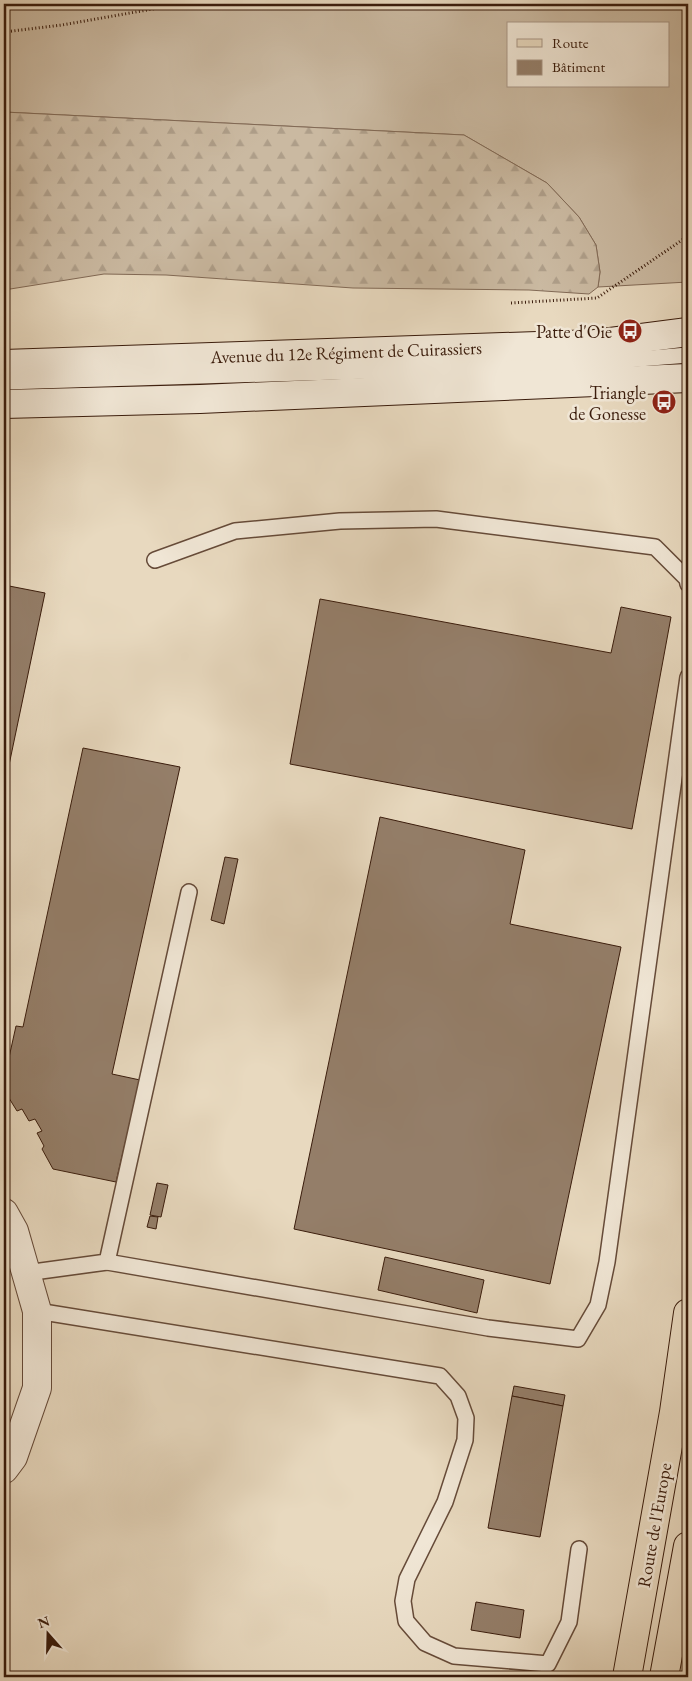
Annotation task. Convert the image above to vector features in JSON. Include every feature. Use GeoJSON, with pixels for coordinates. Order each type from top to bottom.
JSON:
{"type":"FeatureCollection","features":[{"type":"Feature","properties":{"kind":"main road","name":"Avenue du 12e Régiment de Cuirassiers"},"geometry":{"type":"LineString","coordinates":[[4,364],[595,344],[688,332]]}},
{"type":"Feature","properties":{"kind":"main road"},"geometry":{"type":"LineString","coordinates":[[4,404],[220,398],[688,378]]}},
{"type":"Feature","properties":{"kind":"main road"},"geometry":{"type":"LineString","coordinates":[[4,1213],[14,1231],[38,1310],[37,1388],[12,1457],[4,1469]]}},
{"type":"Feature","properties":{"kind":"main road","name":"Route de l'Europe"},"geometry":{"type":"LineString","coordinates":[[627,1677],[673,1422],[688,1313]]}},
{"type":"Feature","properties":{"kind":"main road"},"geometry":{"type":"LineString","coordinates":[[664,1677],[688,1546]]}},
{"type":"Feature","properties":{"kind":"lane"},"geometry":{"type":"LineString","coordinates":[[4,382],[565,365],[688,355]]}},
{"type":"Feature","properties":{"kind":"lane"},"geometry":{"type":"LineString","coordinates":[[155,560],[236,531],[340,521],[436,519],[654,547],[687,579],[688,584]]}},
{"type":"Feature","properties":{"kind":"lane"},"geometry":{"type":"LineString","coordinates":[[26,1273],[106,1262],[488,1328],[578,1339],[598,1305],[607,1262],[688,678]]}},
{"type":"Feature","properties":{"kind":"lane"},"geometry":{"type":"LineString","coordinates":[[106,1262],[189,892]]}},
{"type":"Feature","properties":{"kind":"lane"},"geometry":{"type":"LineString","coordinates":[[38,1310],[440,1376],[458,1396],[466,1418],[465,1440],[445,1502],[407,1579],[403,1601],[406,1621],[425,1643],[454,1656],[548,1664],[569,1622],[580,1550]]}},
{"type":"Feature","properties":{"kind":"path"},"geometry":{"type":"LineString","coordinates":[[4,32],[62,25],[181,4]]}},
{"type":"Feature","properties":{"kind":"path"},"geometry":{"type":"LineString","coordinates":[[511,303],[597,298],[688,236]]}},
{"type":"Feature","properties":{"kind":"green space"},"geometry":{"type":"Polygon","coordinates":[[[4,4],[688,4],[688,282],[598,287],[600,272],[596,245],[579,217],[547,183],[464,135],[4,112],[4,4]]]}},
{"type":"Feature","properties":{"kind":"green space"},"geometry":{"type":"Polygon","coordinates":[[[4,112],[464,135],[547,183],[579,217],[596,245],[600,272],[598,287],[589,294],[529,290],[353,288],[166,275],[104,274],[4,290],[4,112]]]}},
{"type":"Feature","properties":{"kind":"building"},"geometry":{"type":"Polygon","coordinates":[[[4,585],[45,593],[4,789],[4,585]]]}},
{"type":"Feature","properties":{"kind":"building"},"geometry":{"type":"Polygon","coordinates":[[[320,599],[611,653],[621,607],[671,617],[632,829],[290,764],[320,599]]]}},
{"type":"Feature","properties":{"kind":"building"},"geometry":{"type":"Polygon","coordinates":[[[83,748],[180,767],[112,1074],[140,1080],[116,1182],[53,1169],[42,1149],[44,1146],[37,1133],[42,1131],[35,1119],[29,1121],[22,1109],[17,1111],[4,1090],[4,1080],[16,1026],[23,1027],[83,748]]]}},
{"type":"Feature","properties":{"kind":"building"},"geometry":{"type":"Polygon","coordinates":[[[380,817],[525,850],[510,924],[621,947],[550,1284],[294,1229],[380,817]]]}},
{"type":"Feature","properties":{"kind":"building"},"geometry":{"type":"Polygon","coordinates":[[[225,857],[238,859],[224,924],[211,920],[225,857]]]}},
{"type":"Feature","properties":{"kind":"building"},"geometry":{"type":"Polygon","coordinates":[[[157,1183],[168,1185],[161,1217],[150,1215],[157,1183]]]}},
{"type":"Feature","properties":{"kind":"building"},"geometry":{"type":"Polygon","coordinates":[[[150,1216],[158,1217],[156,1229],[147,1227],[150,1216]]]}},
{"type":"Feature","properties":{"kind":"building"},"geometry":{"type":"Polygon","coordinates":[[[385,1257],[484,1280],[477,1313],[378,1290],[385,1257]]]}},
{"type":"Feature","properties":{"kind":"building"},"geometry":{"type":"Polygon","coordinates":[[[514,1386],[565,1395],[563,1406],[512,1396],[514,1386]]]}},
{"type":"Feature","properties":{"kind":"building"},"geometry":{"type":"Polygon","coordinates":[[[512,1396],[563,1406],[540,1537],[488,1528],[512,1396]]]}},
{"type":"Feature","properties":{"kind":"building"},"geometry":{"type":"Polygon","coordinates":[[[476,1602],[524,1610],[520,1638],[471,1630],[476,1602]]]}},
{"type":"Feature","properties":{"kind":"place","name":"Patte d'Oie"},"geometry":{"type":"Point","coordinates":[630,331]}},
{"type":"Feature","properties":{"kind":"place","name":"Triangle de Gonesse"},"geometry":{"type":"Point","coordinates":[664,402]}}]}
